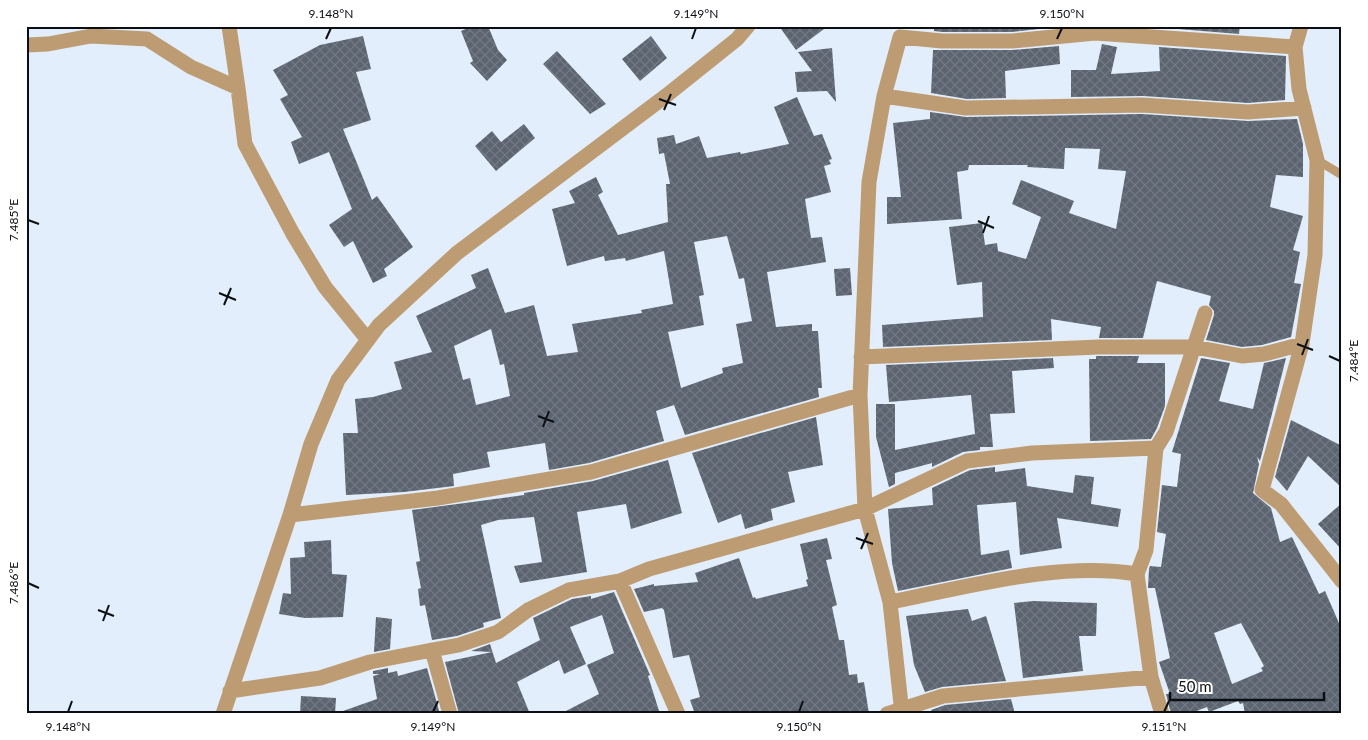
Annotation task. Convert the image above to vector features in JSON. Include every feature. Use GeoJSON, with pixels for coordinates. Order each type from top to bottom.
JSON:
{"type":"FeatureCollection","features":[{"type":"Feature","properties":{"kind":"street"},"geometry":{"type":"LineString","coordinates":[[229,26],[245,144],[293,234],[325,287],[368,340]]}},
{"type":"Feature","properties":{"kind":"street"},"geometry":{"type":"LineString","coordinates":[[223,714],[290,516],[310,444],[338,380],[379,325],[457,253],[667,95],[737,39],[748,26]]}},
{"type":"Feature","properties":{"kind":"street"},"geometry":{"type":"LineString","coordinates":[[1300,26],[1295,47],[1299,89],[1316,160],[1316,255],[1302,344],[1262,490],[1281,504],[1342,580]]}},
{"type":"Feature","properties":{"kind":"street"},"geometry":{"type":"LineString","coordinates":[[1151,677],[943,696],[897,712],[890,602],[865,509],[860,395],[869,182],[884,96],[901,32],[942,42],[1012,41],[1095,33],[1295,47]]}},
{"type":"Feature","properties":{"kind":"street"},"geometry":{"type":"LineString","coordinates":[[26,45],[48,44],[90,36],[147,39],[191,67],[238,88]]}},
{"type":"Feature","properties":{"kind":"street"},"geometry":{"type":"LineString","coordinates":[[884,96],[966,108],[1142,104],[1248,112],[1304,108]]}},
{"type":"Feature","properties":{"kind":"street"},"geometry":{"type":"LineString","coordinates":[[1162,714],[1151,677],[1137,574],[1146,550],[1156,448],[1166,432],[1205,313]]}},
{"type":"Feature","properties":{"kind":"street"},"geometry":{"type":"LineString","coordinates":[[861,357],[1099,347],[1195,348],[1242,356],[1264,354],[1302,344]]}},
{"type":"Feature","properties":{"kind":"street"},"geometry":{"type":"LineString","coordinates":[[290,516],[438,498],[591,472],[860,395]]}},
{"type":"Feature","properties":{"kind":"street"},"geometry":{"type":"LineString","coordinates":[[230,691],[320,678],[370,662],[459,645],[498,632],[528,610],[570,590],[620,580],[650,569],[865,509],[967,461],[1032,453],[1156,448]]}},
{"type":"Feature","properties":{"kind":"street"},"geometry":{"type":"LineString","coordinates":[[890,602],[1026,576],[1112,570],[1137,574]]}},
{"type":"Feature","properties":{"kind":"street"},"geometry":{"type":"LineString","coordinates":[[620,580],[678,714]]}},
{"type":"Feature","properties":{"kind":"street"},"geometry":{"type":"LineString","coordinates":[[432,650],[450,714]]}},
{"type":"Feature","properties":{"kind":"lane"},"geometry":{"type":"LineString","coordinates":[[1316,160],[1342,175]]}},
{"type":"Feature","properties":{"kind":"building"},"geometry":{"type":"Polygon","coordinates":[[[473,26],[488,26],[498,50],[507,60],[487,81],[470,63],[473,61],[461,31],[473,26]]]}},
{"type":"Feature","properties":{"kind":"building"},"geometry":{"type":"Polygon","coordinates":[[[779,26],[828,26],[796,50],[779,26]]]}},
{"type":"Feature","properties":{"kind":"building"},"geometry":{"type":"Polygon","coordinates":[[[934,26],[1057,27],[1012,32],[942,32],[934,31],[934,26]]]}},
{"type":"Feature","properties":{"kind":"building"},"geometry":{"type":"Polygon","coordinates":[[[1178,26],[1240,26],[1239,34],[1178,29],[1178,26]]]}},
{"type":"Feature","properties":{"kind":"building"},"geometry":{"type":"Polygon","coordinates":[[[363,36],[371,69],[356,72],[371,120],[343,129],[372,200],[377,196],[413,247],[384,269],[387,276],[373,283],[353,241],[344,247],[329,225],[352,209],[329,152],[299,164],[291,142],[302,137],[280,99],[288,95],[273,70],[320,45],[363,36]]]}},
{"type":"Feature","properties":{"kind":"building"},"geometry":{"type":"Polygon","coordinates":[[[651,36],[667,58],[640,81],[622,59],[651,36]]]}},
{"type":"Feature","properties":{"kind":"building"},"geometry":{"type":"Polygon","coordinates":[[[1102,44],[1117,47],[1111,74],[1160,71],[1159,47],[1286,56],[1285,100],[1248,103],[1143,96],[1071,97],[1071,70],[1096,70],[1102,44]]]}},
{"type":"Feature","properties":{"kind":"building"},"geometry":{"type":"Polygon","coordinates":[[[1059,46],[1060,64],[1005,71],[1006,98],[967,99],[931,93],[933,50],[1012,50],[1059,46]]]}},
{"type":"Feature","properties":{"kind":"building"},"geometry":{"type":"Polygon","coordinates":[[[832,48],[836,102],[827,91],[797,92],[795,72],[812,71],[798,52],[832,48]]]}},
{"type":"Feature","properties":{"kind":"building"},"geometry":{"type":"Polygon","coordinates":[[[557,51],[606,104],[590,114],[543,64],[557,51]]]}},
{"type":"Feature","properties":{"kind":"building"},"geometry":{"type":"Polygon","coordinates":[[[797,97],[814,136],[822,134],[832,159],[829,160],[831,164],[824,166],[831,192],[805,199],[811,238],[822,237],[826,262],[767,272],[776,327],[812,324],[812,331],[818,331],[822,388],[818,388],[819,397],[685,435],[674,405],[656,411],[664,441],[589,463],[549,470],[545,443],[487,452],[490,467],[453,474],[454,486],[404,492],[346,495],[343,433],[358,433],[355,399],[373,397],[402,389],[394,362],[432,352],[416,316],[476,288],[471,275],[488,268],[505,313],[534,305],[547,356],[578,352],[572,324],[642,313],[641,310],[673,304],[664,251],[626,261],[625,258],[605,261],[604,256],[567,266],[552,209],[575,203],[569,191],[596,177],[603,192],[598,195],[618,235],[668,222],[666,184],[670,184],[664,153],[659,154],[657,138],[674,135],[676,144],[699,136],[707,158],[740,152],[741,154],[789,144],[774,107],[797,97]],[[727,236],[694,242],[704,295],[699,296],[704,325],[668,332],[681,388],[723,373],[722,368],[743,363],[736,324],[752,321],[744,278],[739,279],[727,236]],[[491,329],[454,346],[463,380],[470,378],[476,405],[510,396],[504,364],[500,365],[491,329]]]}},
{"type":"Feature","properties":{"kind":"building"},"geometry":{"type":"Polygon","coordinates":[[[930,112],[966,117],[1142,114],[1248,121],[1297,119],[1303,144],[1303,177],[1276,175],[1270,207],[1303,216],[1293,250],[1300,252],[1294,283],[1301,284],[1291,337],[1262,345],[1242,347],[1206,340],[1214,315],[1214,311],[1209,305],[1211,296],[1157,281],[1143,338],[1099,338],[1101,327],[1051,319],[1052,340],[883,347],[882,325],[983,317],[982,282],[957,285],[949,227],[982,223],[985,245],[997,243],[998,251],[1026,259],[1041,217],[1012,204],[1021,180],[1074,201],[1069,213],[1116,229],[1126,171],[1098,169],[1100,149],[1065,148],[1064,169],[1027,167],[1028,165],[969,165],[968,170],[957,172],[962,219],[887,224],[887,197],[901,197],[893,123],[930,119],[930,112]]]}},
{"type":"Feature","properties":{"kind":"building"},"geometry":{"type":"Polygon","coordinates":[[[524,124],[535,138],[496,171],[475,146],[492,131],[501,142],[524,124]]]}},
{"type":"Feature","properties":{"kind":"building"},"geometry":{"type":"Polygon","coordinates":[[[850,268],[852,295],[836,296],[834,269],[850,268]]]}},
{"type":"Feature","properties":{"kind":"building"},"geometry":{"type":"Polygon","coordinates":[[[1096,356],[1139,356],[1137,363],[1165,363],[1165,406],[1151,439],[1090,441],[1089,359],[1096,359],[1096,356]]]}},
{"type":"Feature","properties":{"kind":"building"},"geometry":{"type":"Polygon","coordinates":[[[1053,358],[1054,368],[1012,371],[1015,413],[990,414],[993,447],[980,447],[980,450],[963,452],[932,467],[932,463],[895,473],[895,484],[889,487],[876,437],[876,404],[895,404],[895,450],[975,434],[971,395],[889,402],[886,365],[1053,358]]]}},
{"type":"Feature","properties":{"kind":"building"},"geometry":{"type":"Polygon","coordinates":[[[1201,358],[1230,363],[1219,401],[1253,409],[1264,363],[1286,358],[1260,461],[1257,457],[1259,464],[1253,493],[1271,508],[1280,542],[1292,537],[1319,594],[1325,591],[1342,630],[1342,714],[1245,714],[1243,703],[1240,704],[1238,701],[1209,712],[1207,707],[1189,714],[1171,714],[1166,694],[1170,694],[1159,662],[1170,658],[1155,588],[1148,588],[1150,566],[1161,567],[1166,534],[1157,532],[1162,485],[1177,487],[1181,454],[1172,452],[1201,358]],[[1241,623],[1214,633],[1232,684],[1263,671],[1261,668],[1264,666],[1241,623]]]}},
{"type":"Feature","properties":{"kind":"building"},"geometry":{"type":"Polygon","coordinates":[[[816,417],[823,465],[788,472],[795,502],[771,509],[773,520],[745,529],[741,514],[718,523],[692,453],[816,417]]]}},
{"type":"Feature","properties":{"kind":"building"},"geometry":{"type":"Polygon","coordinates":[[[1291,420],[1342,446],[1342,488],[1308,456],[1287,491],[1275,477],[1291,420]]]}},
{"type":"Feature","properties":{"kind":"building"},"geometry":{"type":"Polygon","coordinates":[[[668,460],[682,513],[631,529],[626,504],[577,512],[587,572],[520,583],[514,566],[542,562],[534,517],[498,520],[481,525],[501,618],[483,623],[484,627],[457,636],[432,640],[425,605],[420,606],[418,589],[421,588],[416,562],[420,561],[412,510],[524,495],[524,493],[593,481],[668,460]]]}},
{"type":"Feature","properties":{"kind":"building"},"geometry":{"type":"Polygon","coordinates":[[[995,467],[995,472],[1025,468],[1027,486],[1073,493],[1075,475],[1094,477],[1091,504],[1121,509],[1118,527],[1057,518],[1062,548],[1020,555],[1016,502],[977,505],[981,555],[1009,550],[1012,568],[898,591],[892,563],[888,509],[933,505],[932,488],[970,470],[995,467]]]}},
{"type":"Feature","properties":{"kind":"building"},"geometry":{"type":"Polygon","coordinates":[[[1342,503],[1342,550],[1318,524],[1342,503]]]}},
{"type":"Feature","properties":{"kind":"building"},"geometry":{"type":"Polygon","coordinates":[[[827,538],[832,559],[826,560],[837,605],[832,607],[839,640],[844,640],[849,675],[857,674],[858,683],[864,682],[869,714],[695,714],[690,700],[700,697],[689,655],[673,658],[664,610],[662,608],[644,612],[634,589],[654,584],[654,586],[698,582],[695,573],[739,558],[753,598],[755,597],[756,599],[808,586],[800,544],[827,538]]]}},
{"type":"Feature","properties":{"kind":"building"},"geometry":{"type":"Polygon","coordinates":[[[331,540],[332,574],[347,575],[343,617],[305,618],[279,614],[283,593],[291,594],[290,558],[305,557],[304,542],[331,540]]]}},
{"type":"Feature","properties":{"kind":"building"},"geometry":{"type":"Polygon","coordinates":[[[614,592],[650,675],[648,676],[660,714],[560,714],[599,694],[587,665],[614,653],[602,615],[570,627],[586,664],[564,674],[559,660],[517,682],[530,714],[459,714],[445,662],[492,652],[471,651],[490,644],[496,663],[540,640],[533,618],[572,599],[591,596],[591,599],[614,592]]]}},
{"type":"Feature","properties":{"kind":"building"},"geometry":{"type":"Polygon","coordinates":[[[1033,601],[1097,603],[1096,636],[1079,636],[1083,671],[1023,678],[1014,603],[1033,601]]]}},
{"type":"Feature","properties":{"kind":"building"},"geometry":{"type":"Polygon","coordinates":[[[968,609],[972,621],[986,616],[1006,681],[942,687],[925,692],[914,665],[906,616],[968,609]]]}},
{"type":"Feature","properties":{"kind":"building"},"geometry":{"type":"Polygon","coordinates":[[[376,617],[392,619],[390,649],[374,652],[376,617]]]}},
{"type":"Feature","properties":{"kind":"building"},"geometry":{"type":"Polygon","coordinates":[[[388,668],[388,673],[397,671],[398,676],[427,668],[440,714],[343,714],[343,711],[377,699],[373,676],[380,674],[373,674],[373,671],[388,668]]]}},
{"type":"Feature","properties":{"kind":"building"},"geometry":{"type":"Polygon","coordinates":[[[301,696],[336,698],[335,714],[300,714],[301,696]]]}},
{"type":"Feature","properties":{"kind":"building"},"geometry":{"type":"Polygon","coordinates":[[[1011,699],[1015,714],[933,714],[931,710],[945,705],[1011,699]]]}}]}
